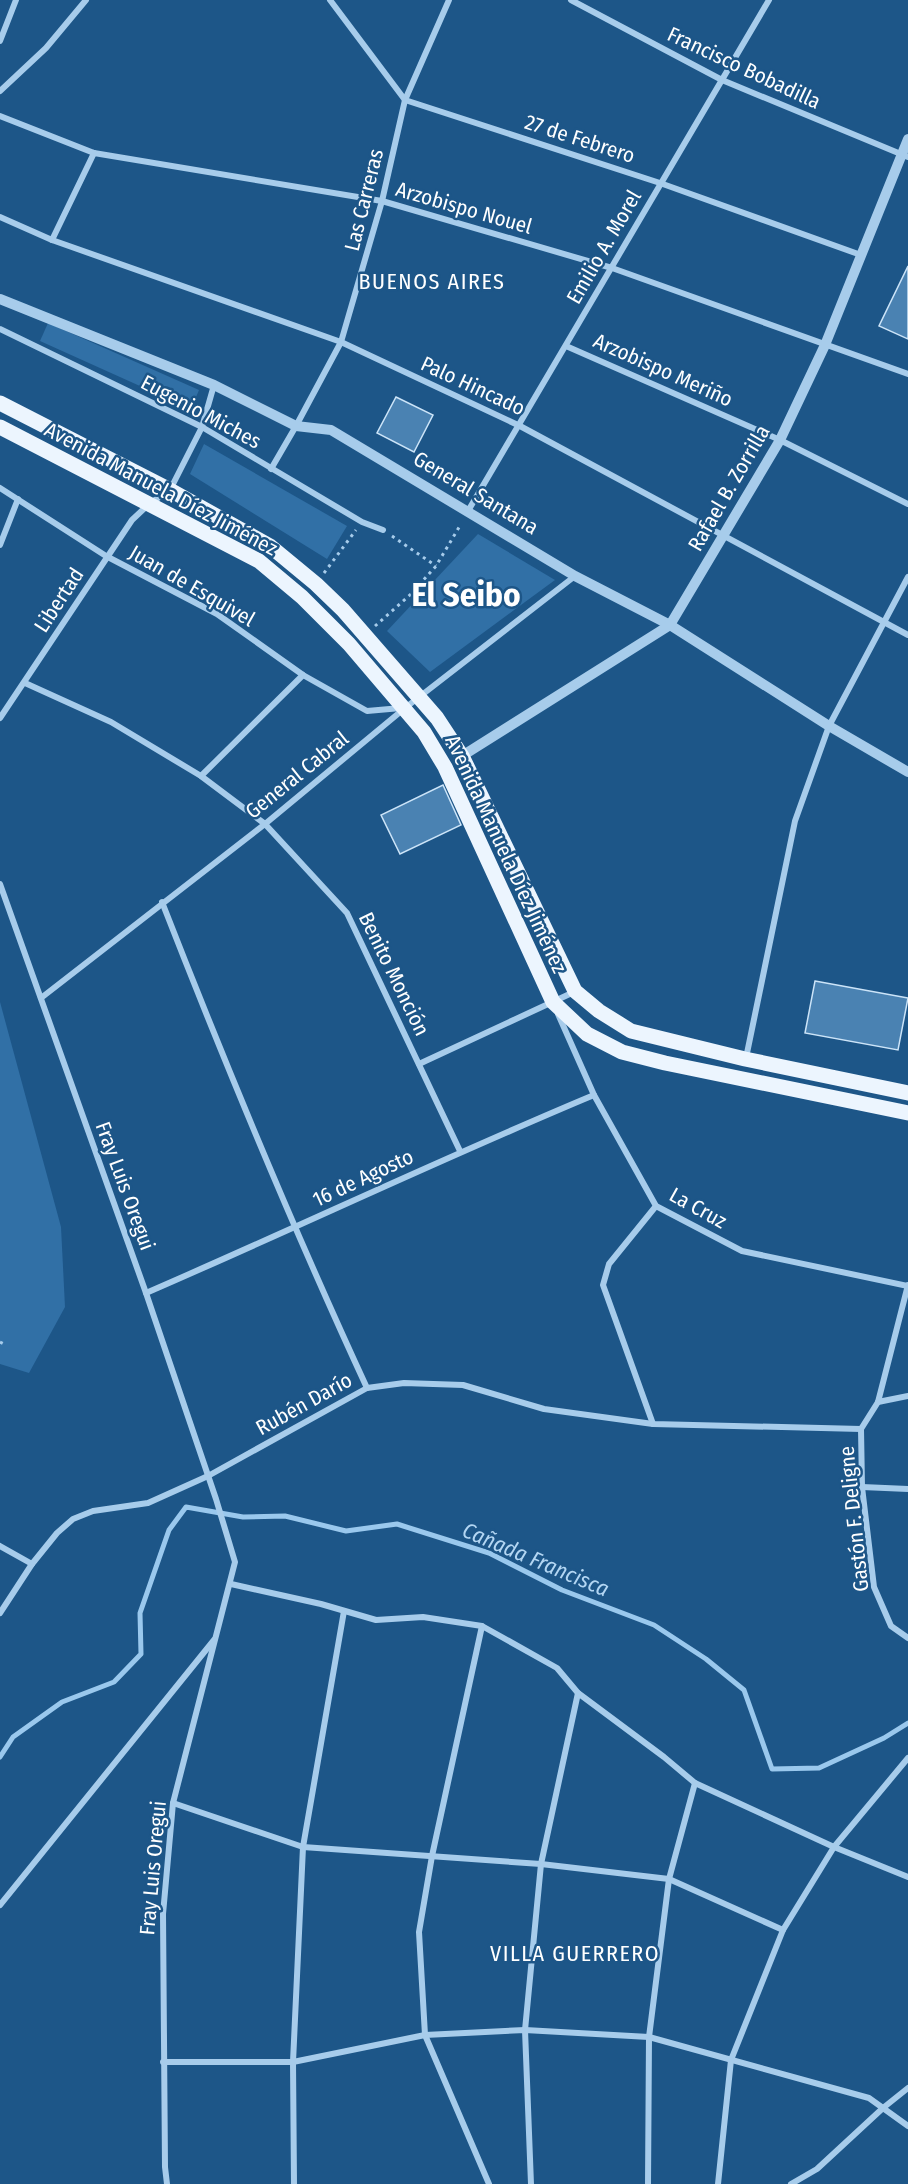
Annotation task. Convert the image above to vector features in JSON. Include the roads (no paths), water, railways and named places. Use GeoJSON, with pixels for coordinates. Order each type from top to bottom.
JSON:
{"type":"FeatureCollection","features":[{"type":"Feature","properties":{"kind":"main road","name":"Avenida Manuela Díez Jiménez"},"geometry":{"type":"LineString","coordinates":[[0,403],[170,490],[270,546],[316,584],[365,635],[437,718],[462,756],[574,991],[599,1011],[631,1031],[746,1059],[908,1093]]}},
{"type":"Feature","properties":{"kind":"main road","name":"Avenida Manuela Díez Jiménez"},"geometry":{"type":"LineString","coordinates":[[0,427],[259,561],[302,597],[349,644],[424,732],[445,766],[553,1002],[587,1034],[622,1052],[665,1063],[908,1113]]}},
{"type":"Feature","properties":{"kind":"street"},"geometry":{"type":"LineString","coordinates":[[0,41],[16,0]]}},
{"type":"Feature","properties":{"kind":"street"},"geometry":{"type":"LineString","coordinates":[[0,91],[46,48],[86,0]]}},
{"type":"Feature","properties":{"kind":"street"},"geometry":{"type":"LineString","coordinates":[[330,0],[405,100]]}},
{"type":"Feature","properties":{"kind":"street","name":"Las Carreras"},"geometry":{"type":"LineString","coordinates":[[270,469],[341,342],[382,201],[405,100],[449,0]]}},
{"type":"Feature","properties":{"kind":"street","name":"Francisco Bobadilla"},"geometry":{"type":"LineString","coordinates":[[571,0],[722,80],[905,156]]}},
{"type":"Feature","properties":{"kind":"street","name":"Emilio A. Morel"},"geometry":{"type":"LineString","coordinates":[[468,511],[769,0]]}},
{"type":"Feature","properties":{"kind":"street","name":"27 de Febrero"},"geometry":{"type":"LineString","coordinates":[[405,100],[660,183],[861,255]]}},
{"type":"Feature","properties":{"kind":"street","name":"Arzobispo Nouel"},"geometry":{"type":"LineString","coordinates":[[0,116],[93,153],[382,201],[612,268],[908,374]]}},
{"type":"Feature","properties":{"kind":"street","name":"Rafael B. Zorrilla"},"geometry":{"type":"LineString","coordinates":[[462,756],[670,625],[780,440],[825,345],[861,255],[905,156],[908,139]]}},
{"type":"Feature","properties":{"kind":"street"},"geometry":{"type":"LineString","coordinates":[[52,240],[93,153]]}},
{"type":"Feature","properties":{"kind":"street","name":"Palo Hincado"},"geometry":{"type":"LineString","coordinates":[[0,217],[52,240],[341,342],[520,426],[908,635]]}},
{"type":"Feature","properties":{"kind":"street","name":"General Santana"},"geometry":{"type":"LineString","coordinates":[[0,299],[214,386],[296,426],[331,430],[575,576],[670,625],[829,726],[908,772]]}},
{"type":"Feature","properties":{"kind":"street","name":"Eugenio Miches"},"geometry":{"type":"LineString","coordinates":[[0,329],[202,427],[362,522],[383,530]]}},
{"type":"Feature","properties":{"kind":"street","name":"Arzobispo Meriño"},"geometry":{"type":"LineString","coordinates":[[566,346],[780,440],[908,504]]}},
{"type":"Feature","properties":{"kind":"street"},"geometry":{"type":"LineString","coordinates":[[170,490],[202,427],[214,386]]}},
{"type":"Feature","properties":{"kind":"street","name":"Juan de Esquivel"},"geometry":{"type":"LineString","coordinates":[[0,488],[106,556],[218,614],[303,675],[367,711],[405,708]]}},
{"type":"Feature","properties":{"kind":"street","name":"Libertad"},"geometry":{"type":"LineString","coordinates":[[0,718],[3,708],[25,683],[106,556],[132,520],[149,504],[170,490]]}},
{"type":"Feature","properties":{"kind":"street"},"geometry":{"type":"LineString","coordinates":[[0,545],[18,499]]}},
{"type":"Feature","properties":{"kind":"street","name":"General Cabral"},"geometry":{"type":"LineString","coordinates":[[40,998],[265,824],[405,708],[575,576]]}},
{"type":"Feature","properties":{"kind":"street"},"geometry":{"type":"LineString","coordinates":[[746,1059],[795,821],[829,726],[908,576]]}},
{"type":"Feature","properties":{"kind":"street"},"geometry":{"type":"LineString","coordinates":[[201,776],[303,675]]}},
{"type":"Feature","properties":{"kind":"street","name":"Benito Monción"},"geometry":{"type":"LineString","coordinates":[[25,683],[111,722],[201,776],[265,824],[346,913],[460,1151]]}},
{"type":"Feature","properties":{"kind":"street","name":"Fray Luis Oregui"},"geometry":{"type":"LineString","coordinates":[[0,884],[146,1293],[235,1562],[173,1803],[163,1914],[163,2062],[167,2184]]}},
{"type":"Feature","properties":{"kind":"street"},"geometry":{"type":"LineString","coordinates":[[162,902],[225,1063],[295,1228],[367,1388]]}},
{"type":"Feature","properties":{"kind":"street"},"geometry":{"type":"LineString","coordinates":[[420,1064],[574,991]]}},
{"type":"Feature","properties":{"kind":"street","name":"La Cruz"},"geometry":{"type":"LineString","coordinates":[[553,1002],[594,1095],[656,1206],[742,1251],[908,1285]]}},
{"type":"Feature","properties":{"kind":"street","name":"16 de Agosto"},"geometry":{"type":"LineString","coordinates":[[146,1293],[295,1228],[460,1151],[594,1095]]}},
{"type":"Feature","properties":{"kind":"street"},"geometry":{"type":"LineString","coordinates":[[652,1424],[603,1285],[609,1264],[656,1206]]}},
{"type":"Feature","properties":{"kind":"street","name":"Gastón F. Deligne"},"geometry":{"type":"LineString","coordinates":[[908,1285],[878,1402],[861,1429],[862,1487],[874,1587],[891,1626],[908,1638]]}},
{"type":"Feature","properties":{"kind":"street","name":"Rubén Darío"},"geometry":{"type":"LineString","coordinates":[[0,1613],[32,1564],[57,1533],[72,1519],[93,1511],[147,1503],[208,1476],[367,1388],[404,1383],[463,1385],[544,1409],[652,1424],[861,1429]]}},
{"type":"Feature","properties":{"kind":"street"},"geometry":{"type":"LineString","coordinates":[[878,1402],[908,1396]]}},
{"type":"Feature","properties":{"kind":"street"},"geometry":{"type":"LineString","coordinates":[[862,1487],[908,1489]]}},
{"type":"Feature","properties":{"kind":"street"},"geometry":{"type":"LineString","coordinates":[[0,1546],[32,1564]]}},
{"type":"Feature","properties":{"kind":"street"},"geometry":{"type":"LineString","coordinates":[[231,1584],[376,1620],[423,1617],[482,1626],[557,1668],[578,1694],[664,1757],[695,1783],[834,1847],[908,1877]]}},
{"type":"Feature","properties":{"kind":"street"},"geometry":{"type":"LineString","coordinates":[[294,2184],[293,2062],[303,1847],[344,1611]]}},
{"type":"Feature","properties":{"kind":"street"},"geometry":{"type":"LineString","coordinates":[[482,1626],[432,1856],[419,1932],[425,2035],[489,2184]]}},
{"type":"Feature","properties":{"kind":"street"},"geometry":{"type":"LineString","coordinates":[[0,1905],[217,1637]]}},
{"type":"Feature","properties":{"kind":"street"},"geometry":{"type":"LineString","coordinates":[[531,2184],[525,2030],[541,1864],[578,1694]]}},
{"type":"Feature","properties":{"kind":"street"},"geometry":{"type":"LineString","coordinates":[[718,2184],[731,2060],[783,1930],[834,1847],[908,1758]]}},
{"type":"Feature","properties":{"kind":"street"},"geometry":{"type":"LineString","coordinates":[[648,2184],[650,2037],[669,1880],[695,1783]]}},
{"type":"Feature","properties":{"kind":"street"},"geometry":{"type":"LineString","coordinates":[[173,1803],[303,1847],[541,1864],[669,1880],[783,1930]]}},
{"type":"Feature","properties":{"kind":"street"},"geometry":{"type":"LineString","coordinates":[[163,2062],[293,2062],[425,2035],[525,2030],[650,2037],[869,2098],[908,2127]]}},
{"type":"Feature","properties":{"kind":"street"},"geometry":{"type":"LineString","coordinates":[[791,2184],[816,2169],[908,2088]]}},
{"type":"Feature","properties":{"kind":"waterway","name":"Cañada Francisca"},"geometry":{"type":"LineString","coordinates":[[0,1757],[13,1737],[62,1702],[114,1682],[141,1654],[140,1613],[169,1530],[186,1507],[243,1517],[285,1516],[346,1531],[397,1524],[489,1553],[562,1590],[654,1625],[706,1659],[744,1690],[772,1769],[819,1768],[884,1738],[908,1723]]}},
{"type":"Feature","properties":{"kind":"district","name":"BUENOS AIRES"},"geometry":{"type":"Point","coordinates":[432,281]}},
{"type":"Feature","properties":{"kind":"district","name":"El Seibo"},"geometry":{"type":"Point","coordinates":[466,594]}},
{"type":"Feature","properties":{"kind":"district","name":"VILLA GUERRERO"},"geometry":{"type":"Point","coordinates":[575,1953]}}]}
